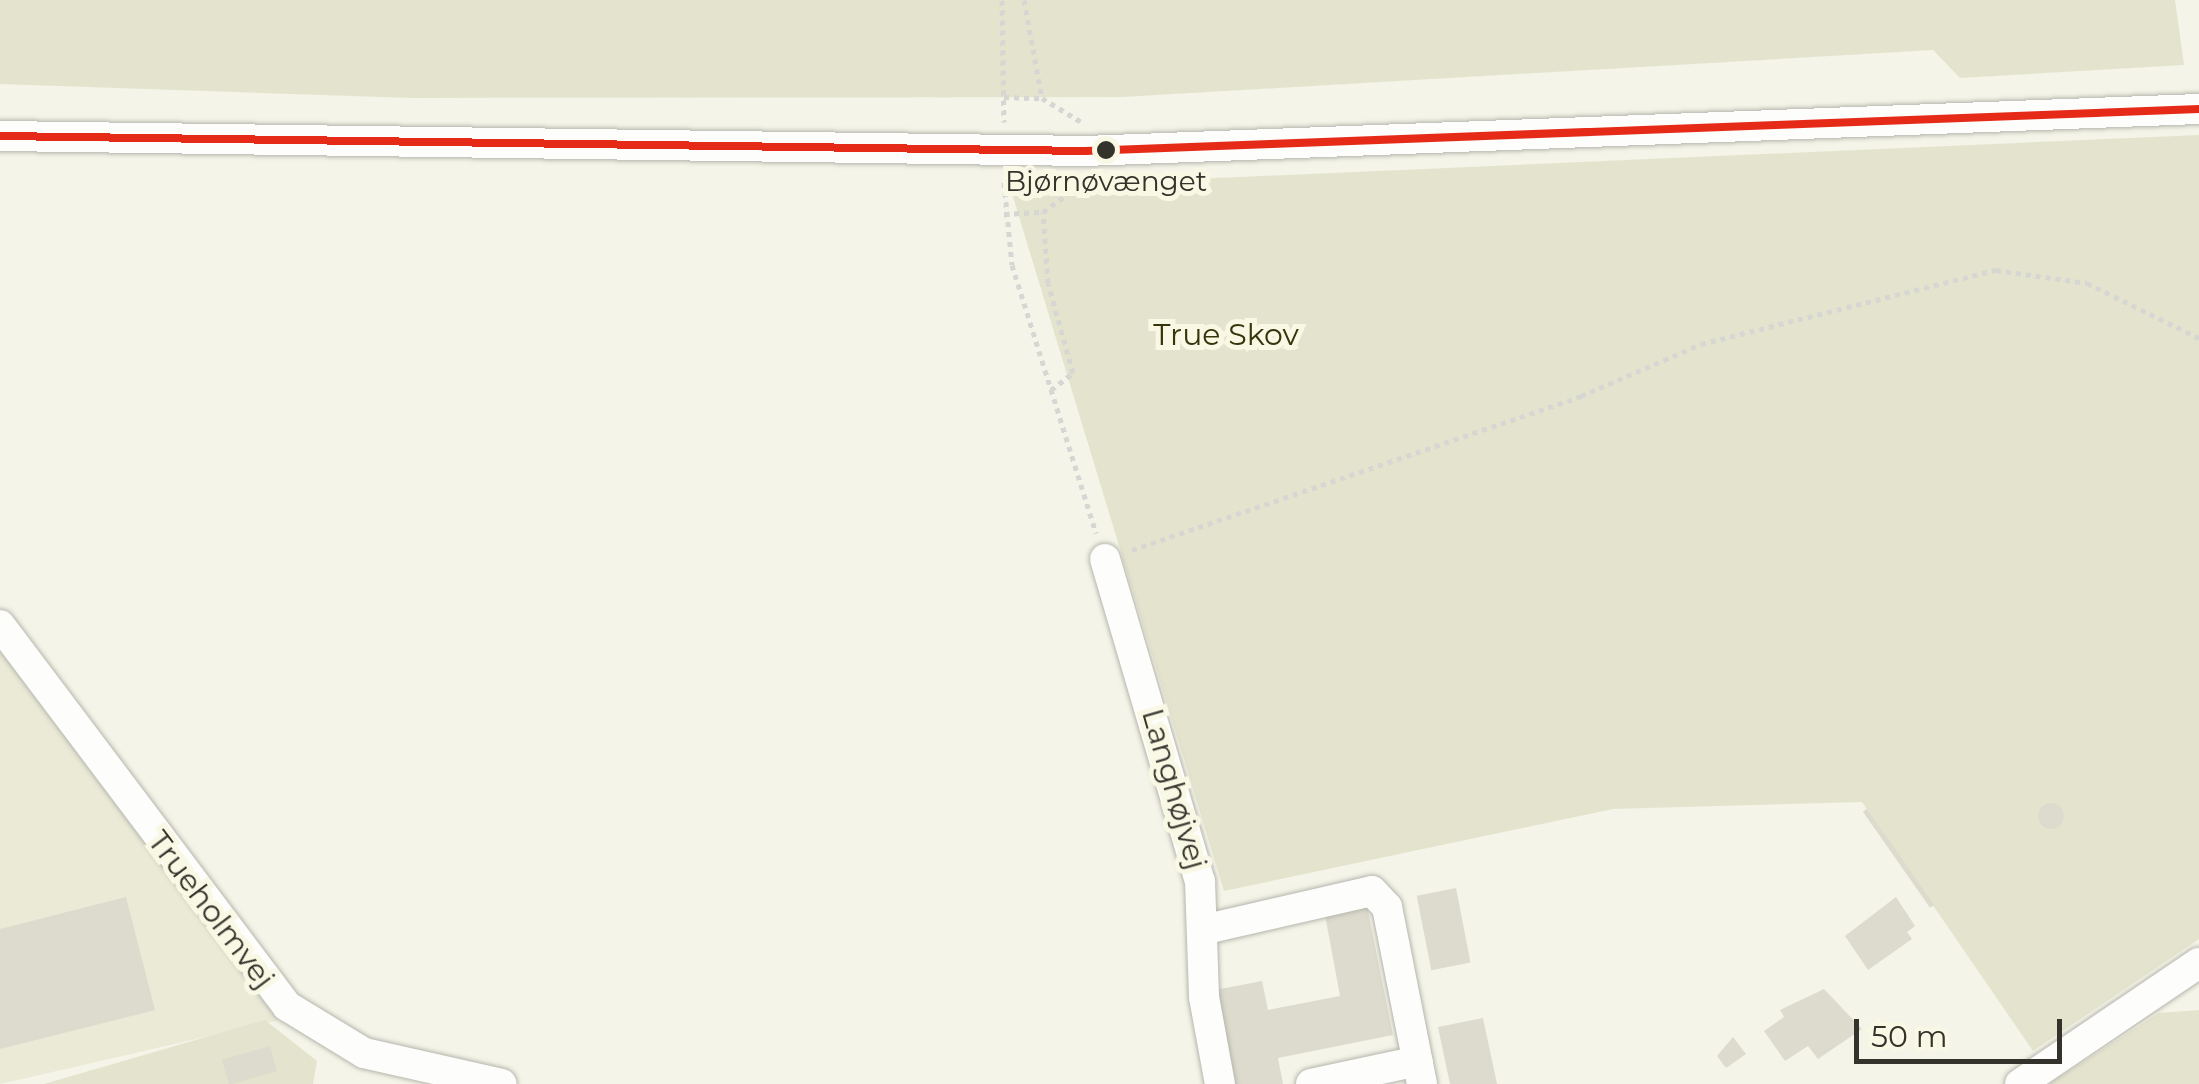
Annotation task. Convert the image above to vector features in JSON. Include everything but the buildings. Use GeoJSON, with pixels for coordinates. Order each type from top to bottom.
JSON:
{"type":"FeatureCollection","features":[{"type":"Feature","properties":{"kind":"street"},"geometry":{"type":"LineString","coordinates":[[0,136],[1083,150],[2199,109]]}},
{"type":"Feature","properties":{"kind":"street","name":"Langhøjvej"},"geometry":{"type":"LineString","coordinates":[[1104,559],[1187,822],[1220,1084]]}},
{"type":"Feature","properties":{"kind":"street","name":"Trueholmvej"},"geometry":{"type":"LineString","coordinates":[[0,625],[287,1006],[364,1053],[502,1084]]}},
{"type":"Feature","properties":{"kind":"street"},"geometry":{"type":"LineString","coordinates":[[1202,930],[1372,890],[1386,908],[1420,1072],[1311,1084]]}},
{"type":"Feature","properties":{"kind":"street"},"geometry":{"type":"LineString","coordinates":[[2020,1084],[2199,963]]}},
{"type":"Feature","properties":{"kind":"path"},"geometry":{"type":"LineString","coordinates":[[1002,0],[1004,122]]}},
{"type":"Feature","properties":{"kind":"path"},"geometry":{"type":"LineString","coordinates":[[1024,0],[1042,98]]}},
{"type":"Feature","properties":{"kind":"path"},"geometry":{"type":"LineString","coordinates":[[1004,97],[1042,98],[1084,123],[1076,188],[1042,212],[1004,214]]}},
{"type":"Feature","properties":{"kind":"path"},"geometry":{"type":"LineString","coordinates":[[1004,182],[1004,214],[1012,265],[1104,559],[1581,396],[1701,344],[1996,270],[2087,283],[2199,338]]}},
{"type":"Feature","properties":{"kind":"path"},"geometry":{"type":"LineString","coordinates":[[1042,212],[1048,283],[1072,373],[1051,390]]}},
{"type":"Feature","properties":{"kind":"shaded area"},"geometry":{"type":"Polygon","coordinates":[[[0,649],[279,1020],[0,1084],[0,649]]]}},
{"type":"Feature","properties":{"kind":"green space"},"geometry":{"type":"Polygon","coordinates":[[[0,0],[2175,0],[2184,65],[1960,78],[1933,50],[1123,97],[412,98],[0,84],[0,0]]]}},
{"type":"Feature","properties":{"kind":"green space","name":"True Skov"},"geometry":{"type":"Polygon","coordinates":[[[2199,135],[2199,939],[2033,1051],[1862,802],[1613,809],[1224,891],[1010,187],[2199,135]]]}},
{"type":"Feature","properties":{"kind":"green space"},"geometry":{"type":"Polygon","coordinates":[[[2199,1010],[2199,1084],[2049,1084],[2159,1013],[2199,1010]]]}},
{"type":"Feature","properties":{"kind":"green space"},"geometry":{"type":"Polygon","coordinates":[[[265,1020],[317,1061],[313,1084],[44,1084],[265,1020]]]}},
{"type":"Feature","properties":{"kind":"transit line"},"geometry":{"type":"LineString","coordinates":[[0,136],[1085,151],[2199,109]]}},
{"type":"Feature","properties":{"kind":"place","name":"Bjørnøvænget"},"geometry":{"type":"Point","coordinates":[1106,150]}}]}
